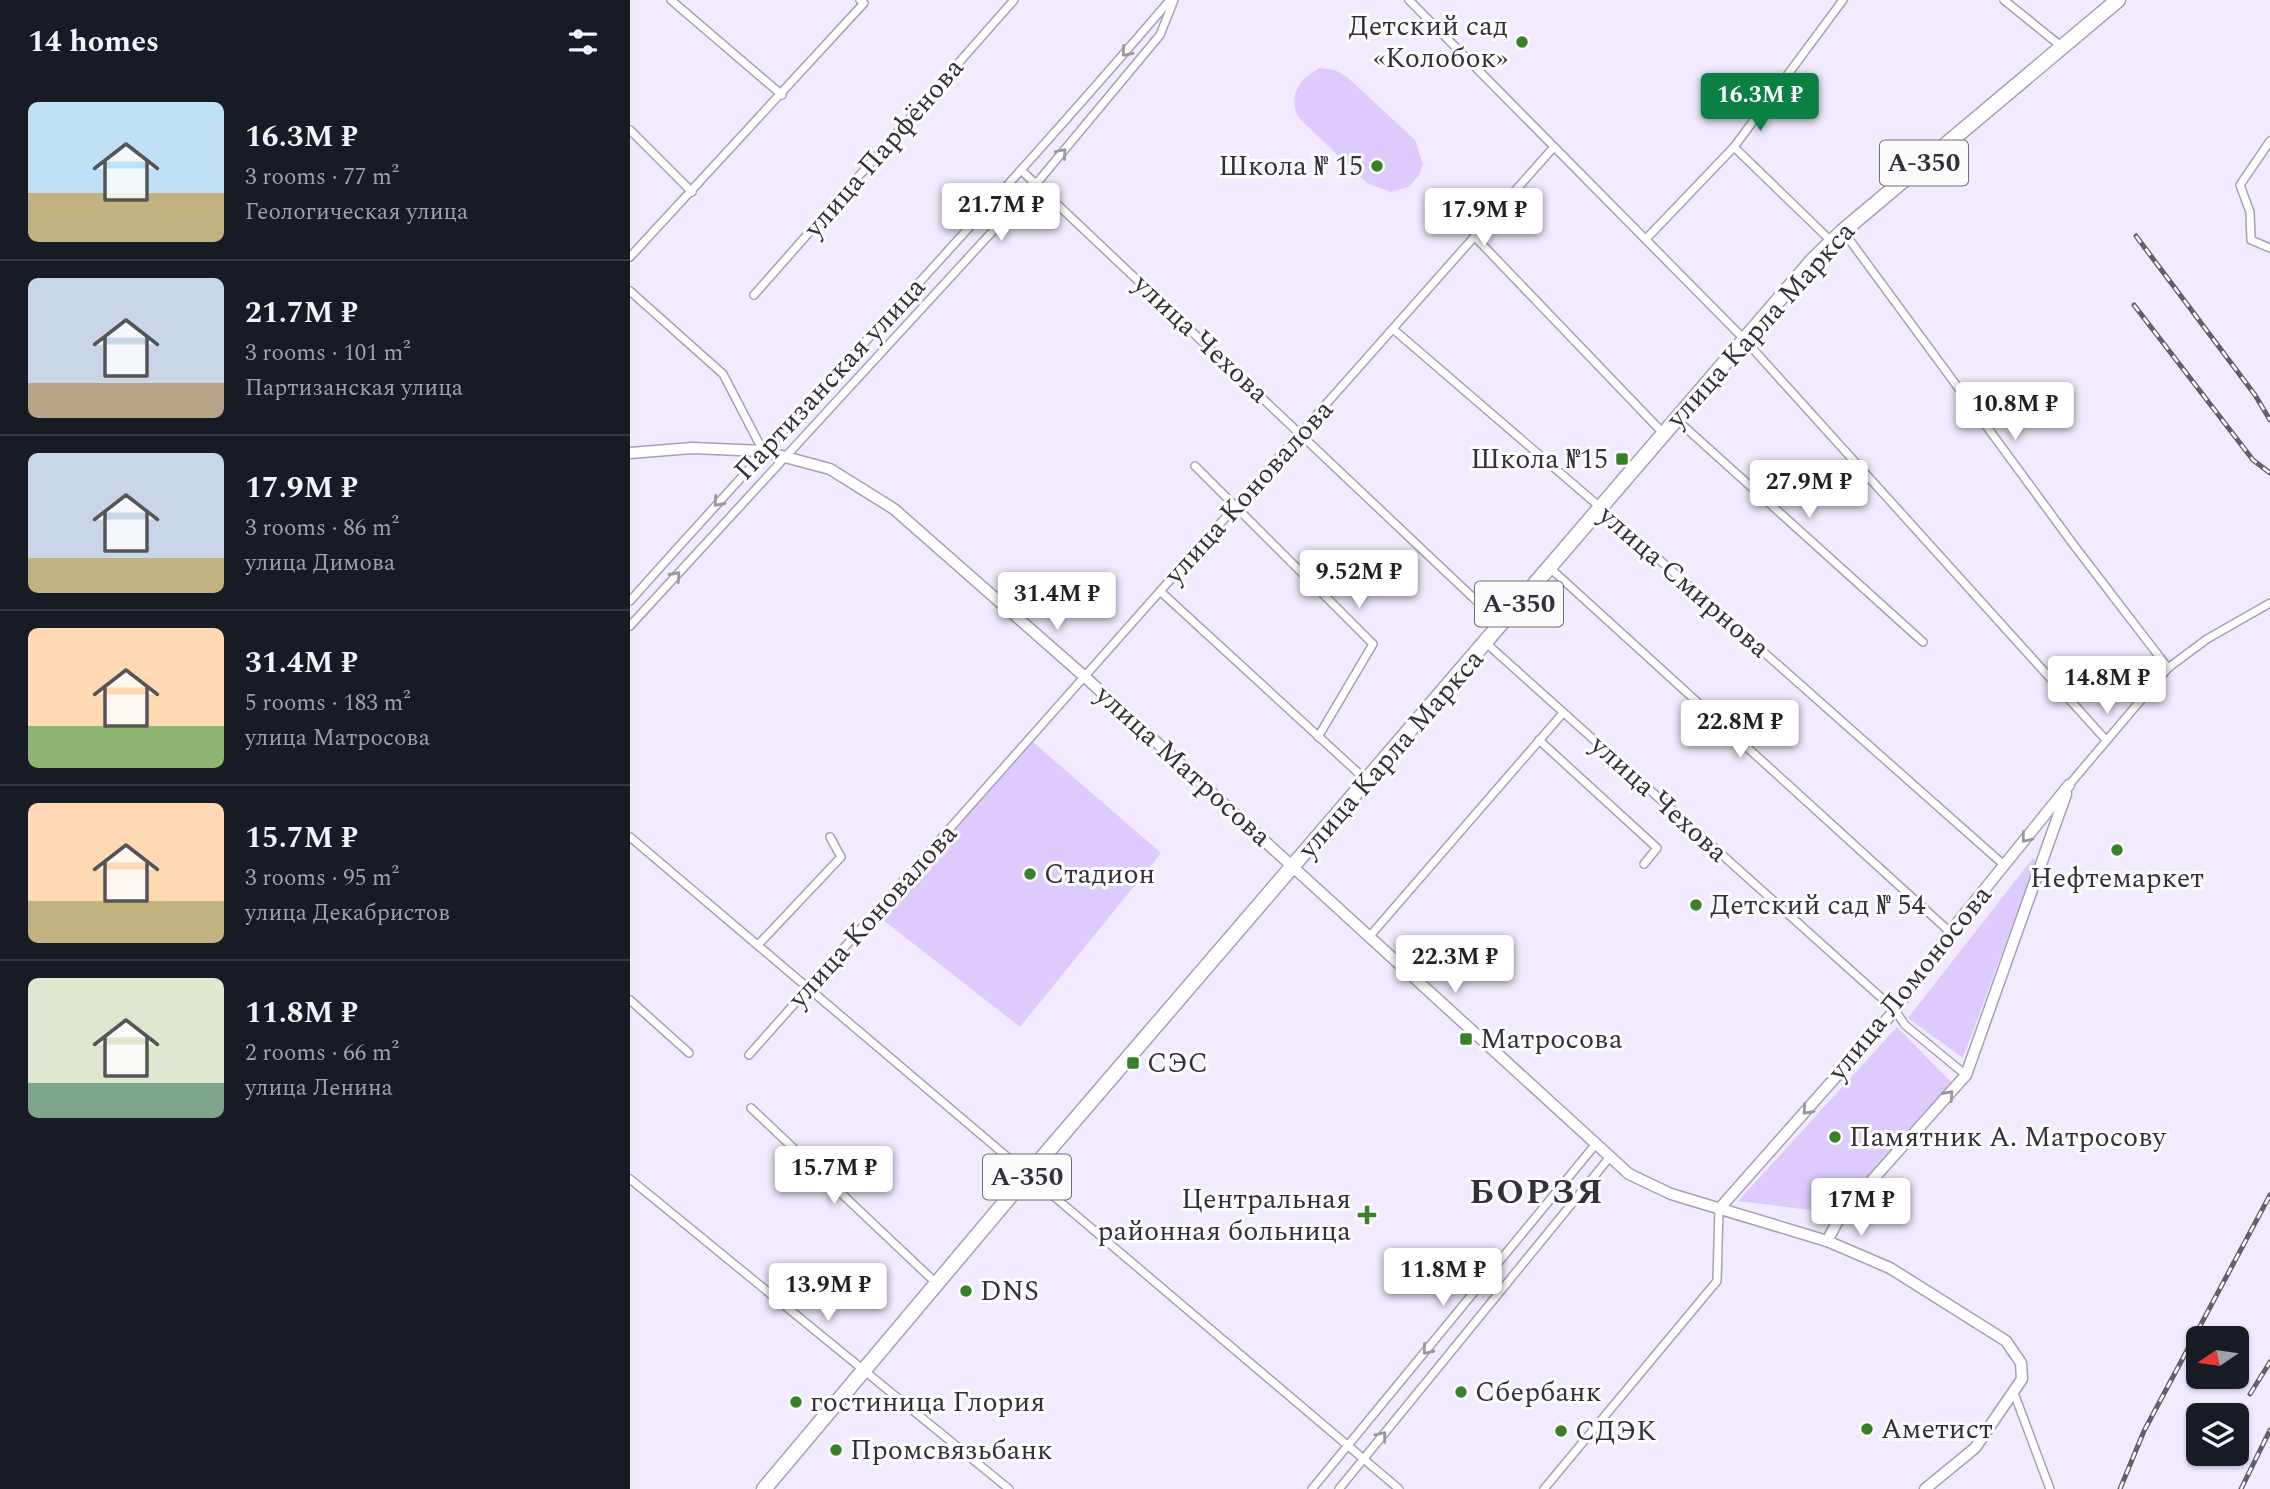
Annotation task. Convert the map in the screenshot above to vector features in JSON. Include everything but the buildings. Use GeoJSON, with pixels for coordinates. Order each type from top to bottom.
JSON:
{"type":"FeatureCollection","features":[{"type":"Feature","properties":{"kind":"highway","name":"улица Карла Маркса"},"geometry":{"type":"LineString","coordinates":[[764,1489],[936,1283],[1502,625],[1743,338],[1831,241],[2118,0]]}},
{"type":"Feature","properties":{"kind":"street"},"geometry":{"type":"LineString","coordinates":[[671,0],[782,95]]}},
{"type":"Feature","properties":{"kind":"street","name":"улица Парфёнова"},"geometry":{"type":"LineString","coordinates":[[754,295],[1014,0]]}},
{"type":"Feature","properties":{"kind":"street","name":"Партизанская улица"},"geometry":{"type":"LineString","coordinates":[[630,601],[763,451],[1022,171],[1172,0]]}},
{"type":"Feature","properties":{"kind":"street","name":"Партизанская улица"},"geometry":{"type":"LineString","coordinates":[[630,626],[1036,184],[1160,35],[1172,0]]}},
{"type":"Feature","properties":{"kind":"street"},"geometry":{"type":"LineString","coordinates":[[1409,0],[1743,338],[2106,740]]}},
{"type":"Feature","properties":{"kind":"street"},"geometry":{"type":"LineString","coordinates":[[1646,239],[1734,148],[1843,0]]}},
{"type":"Feature","properties":{"kind":"street"},"geometry":{"type":"LineString","coordinates":[[2004,0],[2062,47]]}},
{"type":"Feature","properties":{"kind":"street"},"geometry":{"type":"LineString","coordinates":[[630,257],[782,95],[862,1]]}},
{"type":"Feature","properties":{"kind":"street"},"geometry":{"type":"LineString","coordinates":[[630,130],[692,192]]}},
{"type":"Feature","properties":{"kind":"street"},"geometry":{"type":"LineString","coordinates":[[2270,141],[2240,184],[2250,212],[2251,240],[2270,248]]}},
{"type":"Feature","properties":{"kind":"street","name":"улица Коновалова"},"geometry":{"type":"LineString","coordinates":[[748,1055],[810,989],[1553,148]]}},
{"type":"Feature","properties":{"kind":"street"},"geometry":{"type":"LineString","coordinates":[[1734,148],[1831,241]]}},
{"type":"Feature","properties":{"kind":"street","name":"улица Чехова"},"geometry":{"type":"LineString","coordinates":[[1022,171],[1502,625]]}},
{"type":"Feature","properties":{"kind":"street"},"geometry":{"type":"LineString","coordinates":[[1843,231],[2073,544],[2168,668]]}},
{"type":"Feature","properties":{"kind":"street"},"geometry":{"type":"LineString","coordinates":[[1475,237],[1663,433]]}},
{"type":"Feature","properties":{"kind":"street"},"geometry":{"type":"LineString","coordinates":[[630,291],[723,374],[763,451]]}},
{"type":"Feature","properties":{"kind":"street","name":"улица Смирнова"},"geometry":{"type":"LineString","coordinates":[[1393,329],[1601,508],[2004,865]]}},
{"type":"Feature","properties":{"kind":"street"},"geometry":{"type":"LineString","coordinates":[[1675,419],[1923,642]]}},
{"type":"Feature","properties":{"kind":"street","name":"улица Матросова"},"geometry":{"type":"LineString","coordinates":[[630,453],[692,448],[763,451],[830,469],[894,509],[1085,677],[1629,1174],[1653,1186],[1719,1209],[1826,1241],[1890,1268],[2007,1341],[2021,1363],[2022,1379],[2014,1393]]}},
{"type":"Feature","properties":{"kind":"street"},"geometry":{"type":"LineString","coordinates":[[1195,466],[1373,644],[1318,737]]}},
{"type":"Feature","properties":{"kind":"street"},"geometry":{"type":"LineString","coordinates":[[1550,568],[1950,932]]}},
{"type":"Feature","properties":{"kind":"street"},"geometry":{"type":"LineString","coordinates":[[1160,591],[1367,781]]}},
{"type":"Feature","properties":{"kind":"street","name":"улица Ломоносова"},"geometry":{"type":"LineString","coordinates":[[1719,1209],[1895,1010],[1950,932],[2168,668],[2207,639],[2270,603]]}},
{"type":"Feature","properties":{"kind":"street","name":"улица Чехова"},"geometry":{"type":"LineString","coordinates":[[1486,643],[1895,1010],[1905,1025],[1966,1075]]}},
{"type":"Feature","properties":{"kind":"street"},"geometry":{"type":"LineString","coordinates":[[1368,937],[1563,713]]}},
{"type":"Feature","properties":{"kind":"street","name":"улица Чехова"},"geometry":{"type":"LineString","coordinates":[[1539,740],[1657,848],[1644,864]]}},
{"type":"Feature","properties":{"kind":"street","name":"улица Ломоносова"},"geometry":{"type":"LineString","coordinates":[[1826,1241],[1841,1215],[1966,1075],[2069,785]]}},
{"type":"Feature","properties":{"kind":"street"},"geometry":{"type":"LineString","coordinates":[[630,837],[1399,1489]]}},
{"type":"Feature","properties":{"kind":"street"},"geometry":{"type":"LineString","coordinates":[[758,945],[841,857],[830,837]]}},
{"type":"Feature","properties":{"kind":"street"},"geometry":{"type":"LineString","coordinates":[[630,1000],[690,1053]]}},
{"type":"Feature","properties":{"kind":"street"},"geometry":{"type":"LineString","coordinates":[[751,1108],[936,1283]]}},
{"type":"Feature","properties":{"kind":"street"},"geometry":{"type":"LineString","coordinates":[[1312,1489],[1595,1145]]}},
{"type":"Feature","properties":{"kind":"street"},"geometry":{"type":"LineString","coordinates":[[1339,1489],[1609,1158]]}},
{"type":"Feature","properties":{"kind":"street"},"geometry":{"type":"LineString","coordinates":[[630,1179],[1009,1489]]}},
{"type":"Feature","properties":{"kind":"street"},"geometry":{"type":"LineString","coordinates":[[1544,1489],[1717,1281],[1719,1209]]}},
{"type":"Feature","properties":{"kind":"street"},"geometry":{"type":"LineString","coordinates":[[1925,1489],[1975,1448],[2014,1393]]}},
{"type":"Feature","properties":{"kind":"street"},"geometry":{"type":"LineString","coordinates":[[2014,1393],[2050,1489]]}},
{"type":"Feature","properties":{"kind":"shaded area"},"geometry":{"type":"Polygon","coordinates":[[[1320,68],[1335,70],[1347,77],[1415,140],[1423,164],[1420,174],[1409,187],[1390,192],[1367,183],[1299,118],[1294,103],[1297,89],[1306,77],[1320,68]]]}},
{"type":"Feature","properties":{"kind":"shaded area","name":"Стадион"},"geometry":{"type":"Polygon","coordinates":[[[1033,742],[1161,853],[1020,1027],[878,916],[1033,742]]]}},
{"type":"Feature","properties":{"kind":"shaded area"},"geometry":{"type":"Polygon","coordinates":[[[2033,858],[2036,861],[1963,1058],[1908,1018],[2033,858]]]}},
{"type":"Feature","properties":{"kind":"shaded area"},"geometry":{"type":"Polygon","coordinates":[[[1897,1027],[1953,1084],[1833,1213],[1738,1201],[1897,1027]]]}},
{"type":"Feature","properties":{"kind":"railway"},"geometry":{"type":"LineString","coordinates":[[2136,236],[2255,395],[2270,420]]}},
{"type":"Feature","properties":{"kind":"railway"},"geometry":{"type":"LineString","coordinates":[[2134,305],[2253,460],[2270,473]]}},
{"type":"Feature","properties":{"kind":"railway"},"geometry":{"type":"LineString","coordinates":[[2120,1489],[2144,1431],[2270,1195]]}},
{"type":"Feature","properties":{"kind":"railway"},"geometry":{"type":"LineString","coordinates":[[2250,1394],[2270,1362]]}},
{"type":"Feature","properties":{"kind":"railway"},"geometry":{"type":"LineString","coordinates":[[2241,1489],[2270,1430]]}},
{"type":"Feature","properties":{"kind":"place","name":"Детский сад «Колобок»"},"geometry":{"type":"Point","coordinates":[1522,42]}},
{"type":"Feature","properties":{"kind":"place","name":"Школа № 15"},"geometry":{"type":"Point","coordinates":[1377,166]}},
{"type":"Feature","properties":{"kind":"place","name":"Школа №15"},"geometry":{"type":"Point","coordinates":[1622,459]}},
{"type":"Feature","properties":{"kind":"place","name":"Нефтемаркет"},"geometry":{"type":"Point","coordinates":[2117,850]}},
{"type":"Feature","properties":{"kind":"place","name":"Стадион"},"geometry":{"type":"Point","coordinates":[1030,874]}},
{"type":"Feature","properties":{"kind":"place","name":"Детский сад № 54"},"geometry":{"type":"Point","coordinates":[1696,905]}},
{"type":"Feature","properties":{"kind":"place","name":"Матросова"},"geometry":{"type":"Point","coordinates":[1466,1039]}},
{"type":"Feature","properties":{"kind":"place","name":"СЭС"},"geometry":{"type":"Point","coordinates":[1133,1063]}},
{"type":"Feature","properties":{"kind":"place","name":"Памятник А. Матросову"},"geometry":{"type":"Point","coordinates":[1835,1137]}},
{"type":"Feature","properties":{"kind":"place","name":"Центральная районная больница"},"geometry":{"type":"Point","coordinates":[1367,1215]}},
{"type":"Feature","properties":{"kind":"place","name":"DNS"},"geometry":{"type":"Point","coordinates":[966,1291]}},
{"type":"Feature","properties":{"kind":"place","name":"Сбербанк"},"geometry":{"type":"Point","coordinates":[1461,1392]}},
{"type":"Feature","properties":{"kind":"place","name":"гостиница Глория"},"geometry":{"type":"Point","coordinates":[796,1402]}},
{"type":"Feature","properties":{"kind":"place","name":"Аметист"},"geometry":{"type":"Point","coordinates":[1867,1429]}},
{"type":"Feature","properties":{"kind":"place","name":"СДЭК"},"geometry":{"type":"Point","coordinates":[1561,1431]}},
{"type":"Feature","properties":{"kind":"place","name":"Промсвязьбанк"},"geometry":{"type":"Point","coordinates":[836,1450]}},
{"type":"Feature","properties":{"kind":"district","name":"БОРЗЯ"},"geometry":{"type":"Point","coordinates":[1537,1192]}}]}
